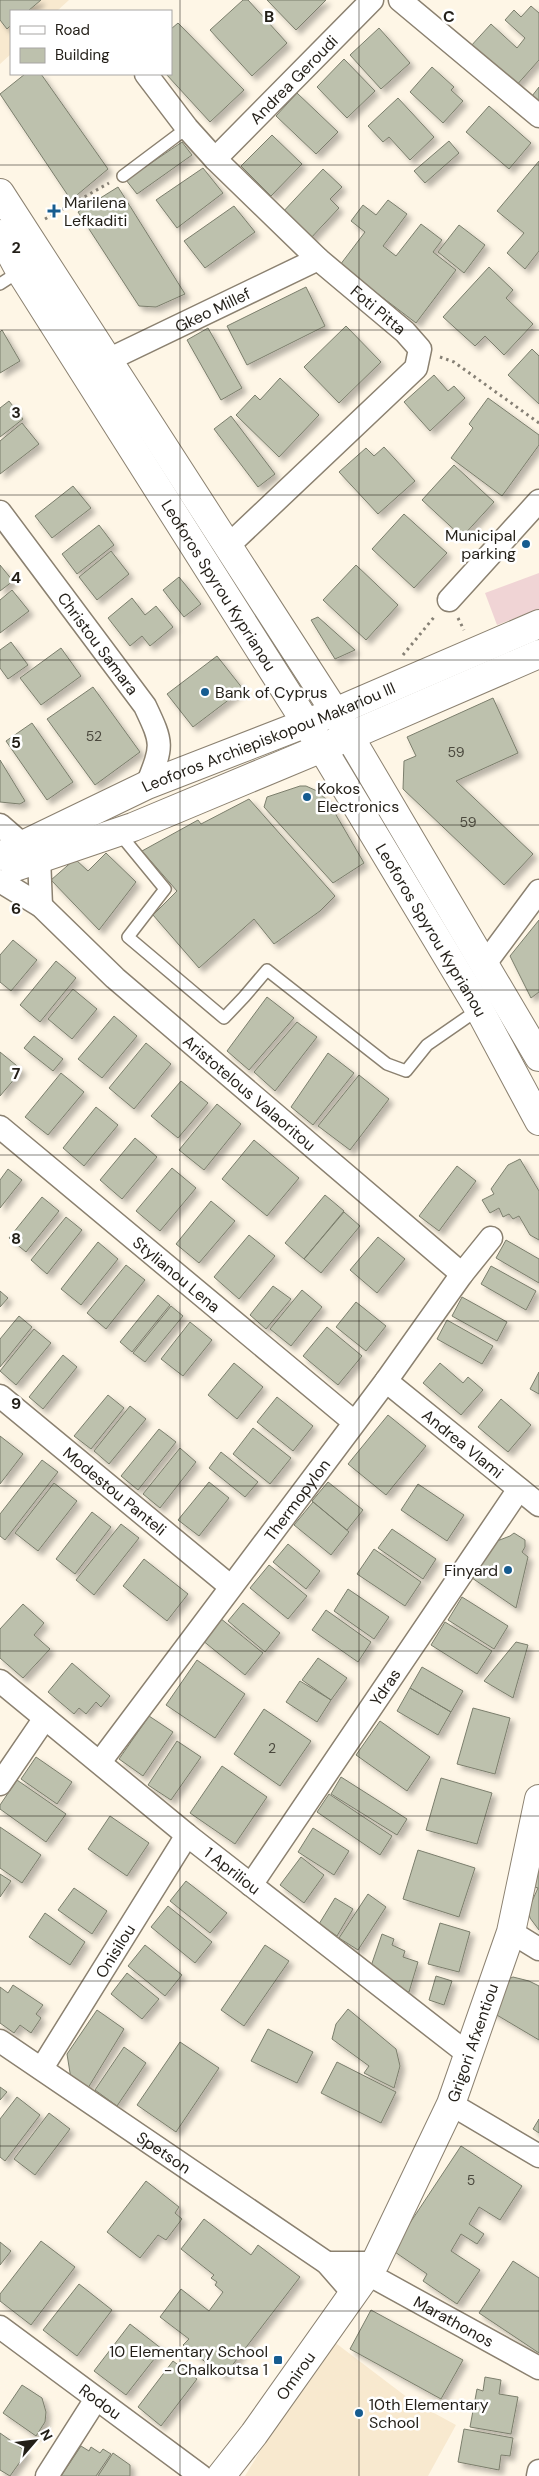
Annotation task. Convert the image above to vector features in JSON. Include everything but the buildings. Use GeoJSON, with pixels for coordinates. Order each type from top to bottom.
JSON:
{"type":"FeatureCollection","features":[{"type":"Feature","properties":{"kind":"main road","name":"Leoforos Spyrou Kyprianou"},"geometry":{"type":"LineString","coordinates":[[0,193],[12,233],[10,277],[307,723],[479,1009],[539,1121]]}},
{"type":"Feature","properties":{"kind":"main road","name":"Leoforos Spyrou Kyprianou"},"geometry":{"type":"LineString","coordinates":[[12,233],[108,360],[229,545],[350,736],[539,1057]]}},
{"type":"Feature","properties":{"kind":"main road","name":"Leoforos Archiepiskopou Makariou III"},"geometry":{"type":"LineString","coordinates":[[0,873],[21,853],[147,785],[335,712],[539,624]]}},
{"type":"Feature","properties":{"kind":"main road","name":"Leoforos Archiepiskopou Makariou III"},"geometry":{"type":"LineString","coordinates":[[21,853],[119,832],[322,748],[539,654]]}},
{"type":"Feature","properties":{"kind":"main road","name":"Grigori Afxentiou"},"geometry":{"type":"LineString","coordinates":[[366,2277],[452,2104],[511,1932],[539,1799]]}},
{"type":"Feature","properties":{"kind":"main road","name":"Omirou"},"geometry":{"type":"LineString","coordinates":[[221,2476],[254,2434],[366,2277]]}},
{"type":"Feature","properties":{"kind":"street","name":"Andrea Geroudi"},"geometry":{"type":"LineString","coordinates":[[215,159],[372,0]]}},
{"type":"Feature","properties":{"kind":"street"},"geometry":{"type":"LineString","coordinates":[[400,0],[539,116]]}},
{"type":"Feature","properties":{"kind":"street","name":"Foti Pitta"},"geometry":{"type":"LineString","coordinates":[[147,75],[187,128],[215,159],[318,259],[405,332],[420,349],[416,368],[229,545]]}},
{"type":"Feature","properties":{"kind":"street","name":"Gkeo Millef"},"geometry":{"type":"LineString","coordinates":[[108,360],[318,259]]}},
{"type":"Feature","properties":{"kind":"street"},"geometry":{"type":"LineString","coordinates":[[449,600],[539,501]]}},
{"type":"Feature","properties":{"kind":"street","name":"Christou Samara"},"geometry":{"type":"LineString","coordinates":[[0,512],[145,706],[160,736],[158,757],[147,785]]}},
{"type":"Feature","properties":{"kind":"street"},"geometry":{"type":"LineString","coordinates":[[0,825],[21,853],[41,906]]}},
{"type":"Feature","properties":{"kind":"street","name":"Aristotelous Valaoritou"},"geometry":{"type":"LineString","coordinates":[[0,881],[41,906],[115,978],[462,1274]]}},
{"type":"Feature","properties":{"kind":"street"},"geometry":{"type":"LineString","coordinates":[[484,965],[539,891]]}},
{"type":"Feature","properties":{"kind":"street","name":"Stylianou Lena"},"geometry":{"type":"LineString","coordinates":[[0,1127],[354,1422]]}},
{"type":"Feature","properties":{"kind":"street","name":"Thermopylon"},"geometry":{"type":"LineString","coordinates":[[100,1762],[230,1586],[386,1381],[462,1274],[491,1238]]}},
{"type":"Feature","properties":{"kind":"street","name":"Andrea Vlami"},"geometry":{"type":"LineString","coordinates":[[386,1381],[539,1505]]}},
{"type":"Feature","properties":{"kind":"street","name":"Modestou Panteli"},"geometry":{"type":"LineString","coordinates":[[0,1396],[230,1586]]}},
{"type":"Feature","properties":{"kind":"street","name":"Ydras"},"geometry":{"type":"LineString","coordinates":[[251,1885],[519,1489]]}},
{"type":"Feature","properties":{"kind":"street","name":"1 Apriliou"},"geometry":{"type":"LineString","coordinates":[[0,1681],[187,1835],[468,2054]]}},
{"type":"Feature","properties":{"kind":"street"},"geometry":{"type":"LineString","coordinates":[[0,1784],[45,1718]]}},
{"type":"Feature","properties":{"kind":"street","name":"Onisilou"},"geometry":{"type":"LineString","coordinates":[[42,2068],[187,1835]]}},
{"type":"Feature","properties":{"kind":"street"},"geometry":{"type":"LineString","coordinates":[[511,1932],[539,1949]]}},
{"type":"Feature","properties":{"kind":"street","name":"Spetson"},"geometry":{"type":"LineString","coordinates":[[0,2041],[327,2263],[366,2277]]}},
{"type":"Feature","properties":{"kind":"street"},"geometry":{"type":"LineString","coordinates":[[452,2104],[539,2156]]}},
{"type":"Feature","properties":{"kind":"street"},"geometry":{"type":"LineString","coordinates":[[327,2263],[366,2277]]}},
{"type":"Feature","properties":{"kind":"street","name":"Marathonos"},"geometry":{"type":"LineString","coordinates":[[366,2277],[539,2368]]}},
{"type":"Feature","properties":{"kind":"street","name":"Rodou"},"geometry":{"type":"LineString","coordinates":[[0,2327],[201,2476]]}},
{"type":"Feature","properties":{"kind":"street"},"geometry":{"type":"LineString","coordinates":[[47,2476],[96,2399]]}},
{"type":"Feature","properties":{"kind":"street"},"geometry":{"type":"LineString","coordinates":[[538,2476],[539,2471]]}},
{"type":"Feature","properties":{"kind":"lane"},"geometry":{"type":"LineString","coordinates":[[123,176],[187,128]]}},
{"type":"Feature","properties":{"kind":"lane"},"geometry":{"type":"LineString","coordinates":[[119,832],[165,889],[128,937],[224,1018],[267,970],[387,1064],[406,1071],[427,1045],[479,1009]]}},
{"type":"Feature","properties":{"kind":"path"},"geometry":{"type":"LineString","coordinates":[[12,233],[123,176]]}},
{"type":"Feature","properties":{"kind":"path"},"geometry":{"type":"LineString","coordinates":[[420,349],[454,362],[539,423]]}},
{"type":"Feature","properties":{"kind":"path"},"geometry":{"type":"LineString","coordinates":[[402,658],[449,600],[475,652]]}},
{"type":"Feature","properties":{"kind":"shaded area"},"geometry":{"type":"Polygon","coordinates":[[[0,0],[69,0],[58,10],[10,10],[10,55],[0,64],[0,0]]]}},
{"type":"Feature","properties":{"kind":"shaded area"},"geometry":{"type":"Polygon","coordinates":[[[539,573],[539,609],[497,625],[485,593],[539,573]]]}},
{"type":"Feature","properties":{"kind":"shaded area","name":"10th Elementary School"},"geometry":{"type":"Polygon","coordinates":[[[329,2338],[412,2401],[456,2425],[428,2476],[245,2476],[329,2338]]]}},
{"type":"Feature","properties":{"kind":"place","name":"Marilena Lefkaditi"},"geometry":{"type":"Point","coordinates":[54,211]}},
{"type":"Feature","properties":{"kind":"place","name":"Municipal parking"},"geometry":{"type":"Point","coordinates":[526,544]}},
{"type":"Feature","properties":{"kind":"place","name":"Bank of Cyprus"},"geometry":{"type":"Point","coordinates":[205,692]}},
{"type":"Feature","properties":{"kind":"place","name":"Kokos Electronics"},"geometry":{"type":"Point","coordinates":[307,797]}},
{"type":"Feature","properties":{"kind":"place","name":"Finyard"},"geometry":{"type":"Point","coordinates":[508,1570]}},
{"type":"Feature","properties":{"kind":"place","name":"10 Elementary School - Chalkoutsa 1"},"geometry":{"type":"Point","coordinates":[278,2360]}},
{"type":"Feature","properties":{"kind":"place","name":"10th Elementary School"},"geometry":{"type":"Point","coordinates":[359,2413]}}]}
